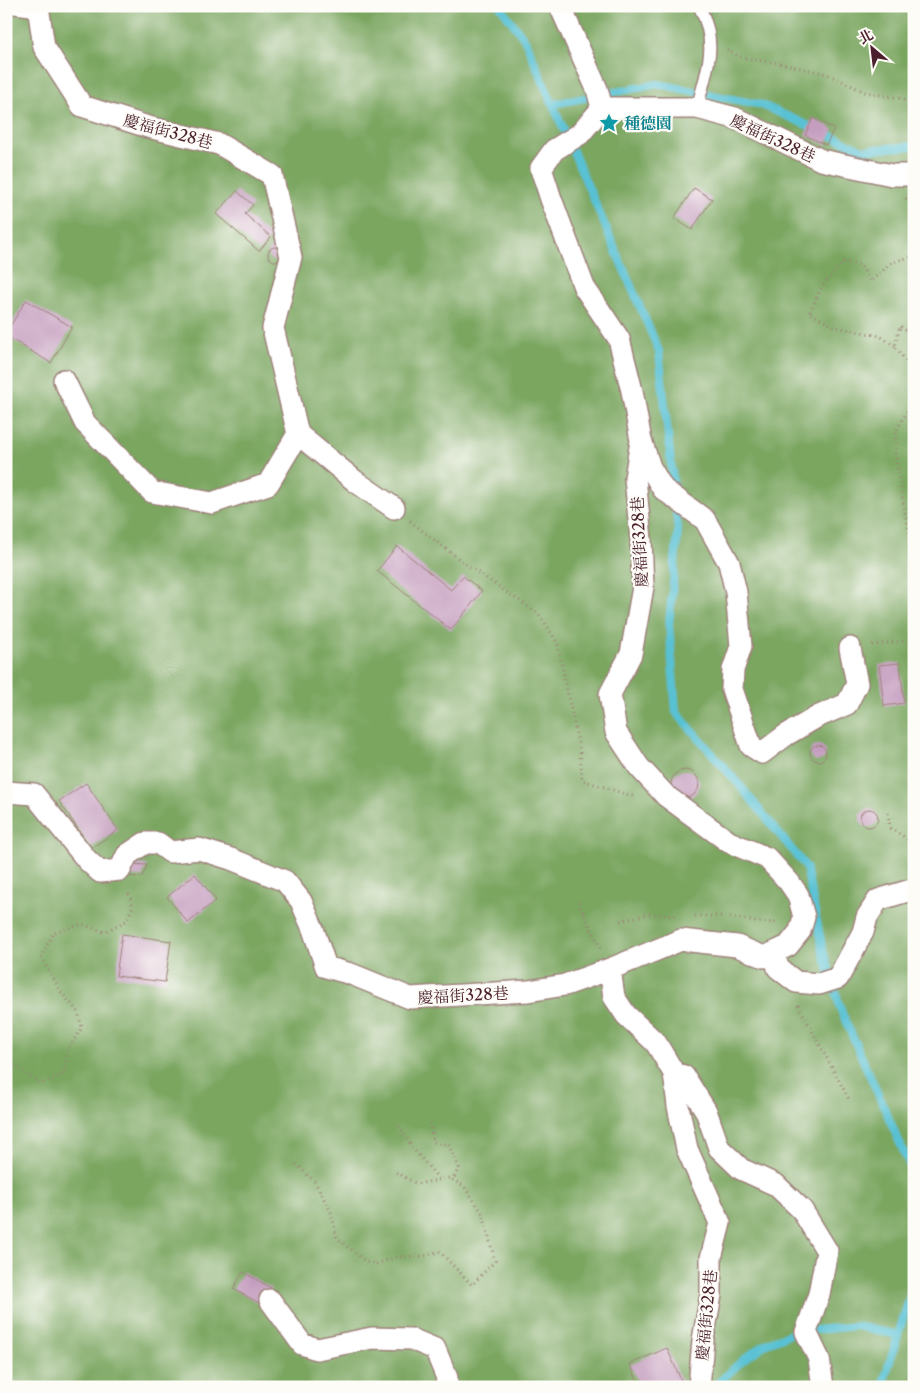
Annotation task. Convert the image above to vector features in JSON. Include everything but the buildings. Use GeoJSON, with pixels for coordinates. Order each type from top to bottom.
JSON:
{"type":"FeatureCollection","features":[{"type":"Feature","properties":{"kind":"street"},"geometry":{"type":"LineString","coordinates":[[560,6],[600,100]]}},
{"type":"Feature","properties":{"kind":"street","name":"慶福街328巷"},"geometry":{"type":"LineString","coordinates":[[39,9],[44,47],[82,106],[148,127],[219,144],[272,175],[290,257],[273,328],[298,434]]}},
{"type":"Feature","properties":{"kind":"street","name":"慶福街328巷"},"geometry":{"type":"LineString","coordinates":[[120,870],[127,855],[145,843],[158,843],[170,852],[200,849],[231,859],[284,881],[301,901],[326,967],[351,974],[410,998],[528,991],[565,985],[681,940],[737,946],[764,957],[788,946],[800,931],[804,917],[798,896],[789,882],[767,858],[729,842],[666,796],[639,767],[616,732],[610,694],[632,654],[643,587],[635,478],[641,441],[632,391],[619,339],[584,288],[541,168],[554,150],[580,134],[600,100],[697,107],[735,118],[821,160],[892,175],[914,175]]}},
{"type":"Feature","properties":{"kind":"street"},"geometry":{"type":"LineString","coordinates":[[64,380],[85,423],[152,492],[212,503],[268,484],[298,434],[355,481],[394,508]]}},
{"type":"Feature","properties":{"kind":"street"},"geometry":{"type":"LineString","coordinates":[[641,441],[650,467],[663,489],[705,520],[729,564],[736,592],[741,646],[733,670],[732,689],[751,746],[762,753],[793,730],[816,717],[847,704],[857,684],[850,648]]}},
{"type":"Feature","properties":{"kind":"street"},"geometry":{"type":"LineString","coordinates":[[6,792],[34,794],[87,860],[100,872],[120,870]]}},
{"type":"Feature","properties":{"kind":"street"},"geometry":{"type":"LineString","coordinates":[[774,952],[778,968],[796,982],[829,981],[863,932],[867,917],[878,900],[914,889]]}},
{"type":"Feature","properties":{"kind":"street","name":"慶福街328巷"},"geometry":{"type":"LineString","coordinates":[[610,969],[614,996],[626,1016],[656,1043],[674,1073],[678,1106],[687,1149],[720,1223],[711,1258],[711,1295],[703,1340],[699,1387]]}},
{"type":"Feature","properties":{"kind":"street","name":"慶福街328巷"},"geometry":{"type":"LineString","coordinates":[[674,1073],[684,1076],[706,1111],[719,1148],[742,1169],[776,1185],[789,1197],[802,1210],[827,1250],[819,1294],[806,1332],[819,1359],[823,1387]]}},
{"type":"Feature","properties":{"kind":"street"},"geometry":{"type":"LineString","coordinates":[[270,1300],[302,1344],[317,1349],[372,1338],[411,1339],[435,1350],[447,1378],[446,1387]]}},
{"type":"Feature","properties":{"kind":"lane"},"geometry":{"type":"LineString","coordinates":[[697,107],[711,57],[707,22],[699,6]]}},
{"type":"Feature","properties":{"kind":"lane"},"geometry":{"type":"LineString","coordinates":[[6,7],[39,9]]}},
{"type":"Feature","properties":{"kind":"path"},"geometry":{"type":"LineString","coordinates":[[709,40],[740,57],[827,74],[865,92],[914,103]]}},
{"type":"Feature","properties":{"kind":"path"},"geometry":{"type":"LineString","coordinates":[[914,256],[892,262],[870,282],[861,265],[844,262],[822,286],[809,313],[836,327],[880,336],[895,346],[914,373]]}},
{"type":"Feature","properties":{"kind":"path"},"geometry":{"type":"LineString","coordinates":[[895,346],[900,326],[914,336]]}},
{"type":"Feature","properties":{"kind":"path"},"geometry":{"type":"LineString","coordinates":[[914,387],[908,410],[896,431],[896,458],[905,513],[914,551]]}},
{"type":"Feature","properties":{"kind":"path"},"geometry":{"type":"LineString","coordinates":[[394,508],[464,563],[539,614],[557,642],[580,752],[582,780],[637,798]]}},
{"type":"Feature","properties":{"kind":"path"},"geometry":{"type":"LineString","coordinates":[[850,648],[914,640]]}},
{"type":"Feature","properties":{"kind":"path"},"geometry":{"type":"LineString","coordinates":[[888,812],[890,828],[914,843]]}},
{"type":"Feature","properties":{"kind":"path"},"geometry":{"type":"LineString","coordinates":[[6,1060],[41,1084],[64,1074],[68,1049],[82,1028],[78,1012],[62,992],[41,957],[53,933],[82,924],[104,932],[126,921],[133,906],[120,870]]}},
{"type":"Feature","properties":{"kind":"path"},"geometry":{"type":"LineString","coordinates":[[578,902],[610,969]]}},
{"type":"Feature","properties":{"kind":"path"},"geometry":{"type":"LineString","coordinates":[[796,1002],[850,1101]]}},
{"type":"Feature","properties":{"kind":"path"},"geometry":{"type":"LineString","coordinates":[[430,1123],[433,1142],[449,1145],[459,1168],[453,1180]]}},
{"type":"Feature","properties":{"kind":"path"},"geometry":{"type":"LineString","coordinates":[[399,1126],[414,1150],[440,1180]]}},
{"type":"Feature","properties":{"kind":"path"},"geometry":{"type":"LineString","coordinates":[[296,1164],[315,1182],[331,1212],[337,1238],[366,1262],[376,1264],[396,1257],[425,1256],[439,1251],[472,1285],[495,1261],[483,1214],[464,1186],[449,1178],[418,1184],[393,1171]]}},
{"type":"Feature","properties":{"kind":"green space"},"geometry":{"type":"Polygon","coordinates":[[[6,6],[914,6],[914,1387],[6,1387],[6,6]]]}},
{"type":"Feature","properties":{"kind":"waterway"},"geometry":{"type":"LineString","coordinates":[[500,6],[525,40],[659,351],[674,491]]}},
{"type":"Feature","properties":{"kind":"waterway"},"geometry":{"type":"LineString","coordinates":[[553,104],[658,84],[762,105],[863,150],[914,146]]}},
{"type":"Feature","properties":{"kind":"waterway"},"geometry":{"type":"LineString","coordinates":[[675,502],[678,531],[669,624],[676,712],[737,782],[806,867],[823,951],[842,1013],[914,1175]]}},
{"type":"Feature","properties":{"kind":"waterway"},"geometry":{"type":"LineString","coordinates":[[882,1387],[914,1283]]}},
{"type":"Feature","properties":{"kind":"waterway"},"geometry":{"type":"LineString","coordinates":[[816,1330],[857,1326],[898,1335]]}},
{"type":"Feature","properties":{"kind":"waterway"},"geometry":{"type":"LineString","coordinates":[[718,1383],[743,1360],[767,1343],[793,1333]]}},
{"type":"Feature","properties":{"kind":"place","name":"種德園"},"geometry":{"type":"Point","coordinates":[609,123]}}]}
